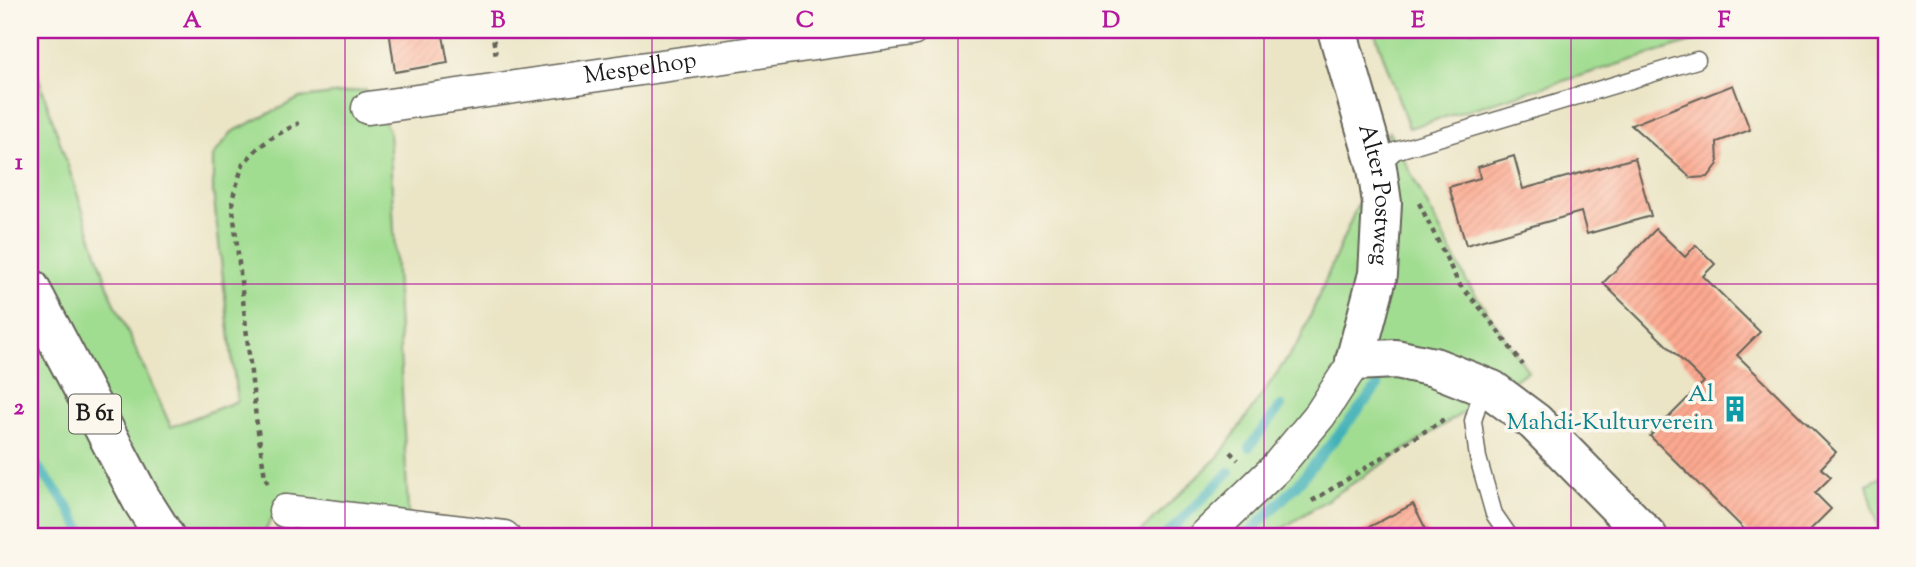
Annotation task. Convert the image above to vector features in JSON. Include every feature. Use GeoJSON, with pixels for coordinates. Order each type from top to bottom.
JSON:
{"type":"FeatureCollection","features":[{"type":"Feature","properties":{"kind":"street","name":"Mespelhop"},"geometry":{"type":"LineString","coordinates":[[368,108],[912,30]]}},
{"type":"Feature","properties":{"kind":"street","name":"Alter Postweg"},"geometry":{"type":"LineString","coordinates":[[1204,537],[1275,469],[1320,415],[1355,361],[1378,274],[1382,203],[1377,167],[1337,30]]}},
{"type":"Feature","properties":{"kind":"street","name":"B 61"},"geometry":{"type":"LineString","coordinates":[[30,288],[141,499],[165,537]]}},
{"type":"Feature","properties":{"kind":"street"},"geometry":{"type":"LineString","coordinates":[[1355,361],[1396,359],[1434,367],[1492,390],[1535,422],[1648,537]]}},
{"type":"Feature","properties":{"kind":"street"},"geometry":{"type":"LineString","coordinates":[[285,511],[504,537]]}},
{"type":"Feature","properties":{"kind":"lane"},"geometry":{"type":"LineString","coordinates":[[1377,167],[1395,151],[1697,60]]}},
{"type":"Feature","properties":{"kind":"lane"},"geometry":{"type":"LineString","coordinates":[[1492,390],[1480,397],[1473,421],[1478,458],[1494,514],[1510,537]]}},
{"type":"Feature","properties":{"kind":"path"},"geometry":{"type":"LineString","coordinates":[[285,511],[265,477],[232,200],[243,164],[257,149],[299,122]]}},
{"type":"Feature","properties":{"kind":"path"},"geometry":{"type":"LineString","coordinates":[[1312,500],[1492,390]]}},
{"type":"Feature","properties":{"kind":"green space"},"geometry":{"type":"Polygon","coordinates":[[[1374,30],[1731,30],[1409,128],[1374,30]]]}},
{"type":"Feature","properties":{"kind":"green space"},"geometry":{"type":"Polygon","coordinates":[[[30,52],[111,295],[171,427],[237,401],[213,191],[213,156],[232,132],[300,98],[366,90],[389,130],[409,531],[273,516],[262,537],[30,537],[30,52]]]}},
{"type":"Feature","properties":{"kind":"green space"},"geometry":{"type":"Polygon","coordinates":[[[1389,131],[1467,282],[1528,371],[1269,537],[1135,537],[1219,456],[1300,340],[1389,131]]]}},
{"type":"Feature","properties":{"kind":"green space"},"geometry":{"type":"Polygon","coordinates":[[[1880,478],[1886,479],[1886,537],[1881,537],[1867,484],[1880,478]]]}},
{"type":"Feature","properties":{"kind":"building"},"geometry":{"type":"Polygon","coordinates":[[[389,30],[442,30],[448,63],[395,72],[389,30]]]}},
{"type":"Feature","properties":{"kind":"building"},"geometry":{"type":"Polygon","coordinates":[[[1733,85],[1750,130],[1717,142],[1718,164],[1708,177],[1691,178],[1631,125],[1733,85]]]}},
{"type":"Feature","properties":{"kind":"building"},"geometry":{"type":"Polygon","coordinates":[[[1514,156],[1523,189],[1635,158],[1651,216],[1587,234],[1581,212],[1466,245],[1449,187],[1480,178],[1478,167],[1514,156]]]}},
{"type":"Feature","properties":{"kind":"building","name":"Al Mahdi-Kulturverein"},"geometry":{"type":"Polygon","coordinates":[[[1656,229],[1685,257],[1696,245],[1715,264],[1703,276],[1760,332],[1737,355],[1836,452],[1821,468],[1831,477],[1815,493],[1831,509],[1803,537],[1752,537],[1650,436],[1704,382],[1603,283],[1656,229]]]}},
{"type":"Feature","properties":{"kind":"building"},"geometry":{"type":"Polygon","coordinates":[[[1413,504],[1430,537],[1350,537],[1413,504]]]}},
{"type":"Feature","properties":{"kind":"waterway"},"geometry":{"type":"LineString","coordinates":[[1245,537],[1297,485],[1378,386]]}},
{"type":"Feature","properties":{"kind":"waterway"},"geometry":{"type":"LineString","coordinates":[[1249,447],[1281,406]]}},
{"type":"Feature","properties":{"kind":"waterway"},"geometry":{"type":"LineString","coordinates":[[30,457],[65,502],[86,537]]}},
{"type":"Feature","properties":{"kind":"waterway"},"geometry":{"type":"LineString","coordinates":[[1164,537],[1229,472]]}},
{"type":"Feature","properties":{"kind":"place","name":"Al Mahdi-Kulturverein"},"geometry":{"type":"Point","coordinates":[1735,409]}}]}
